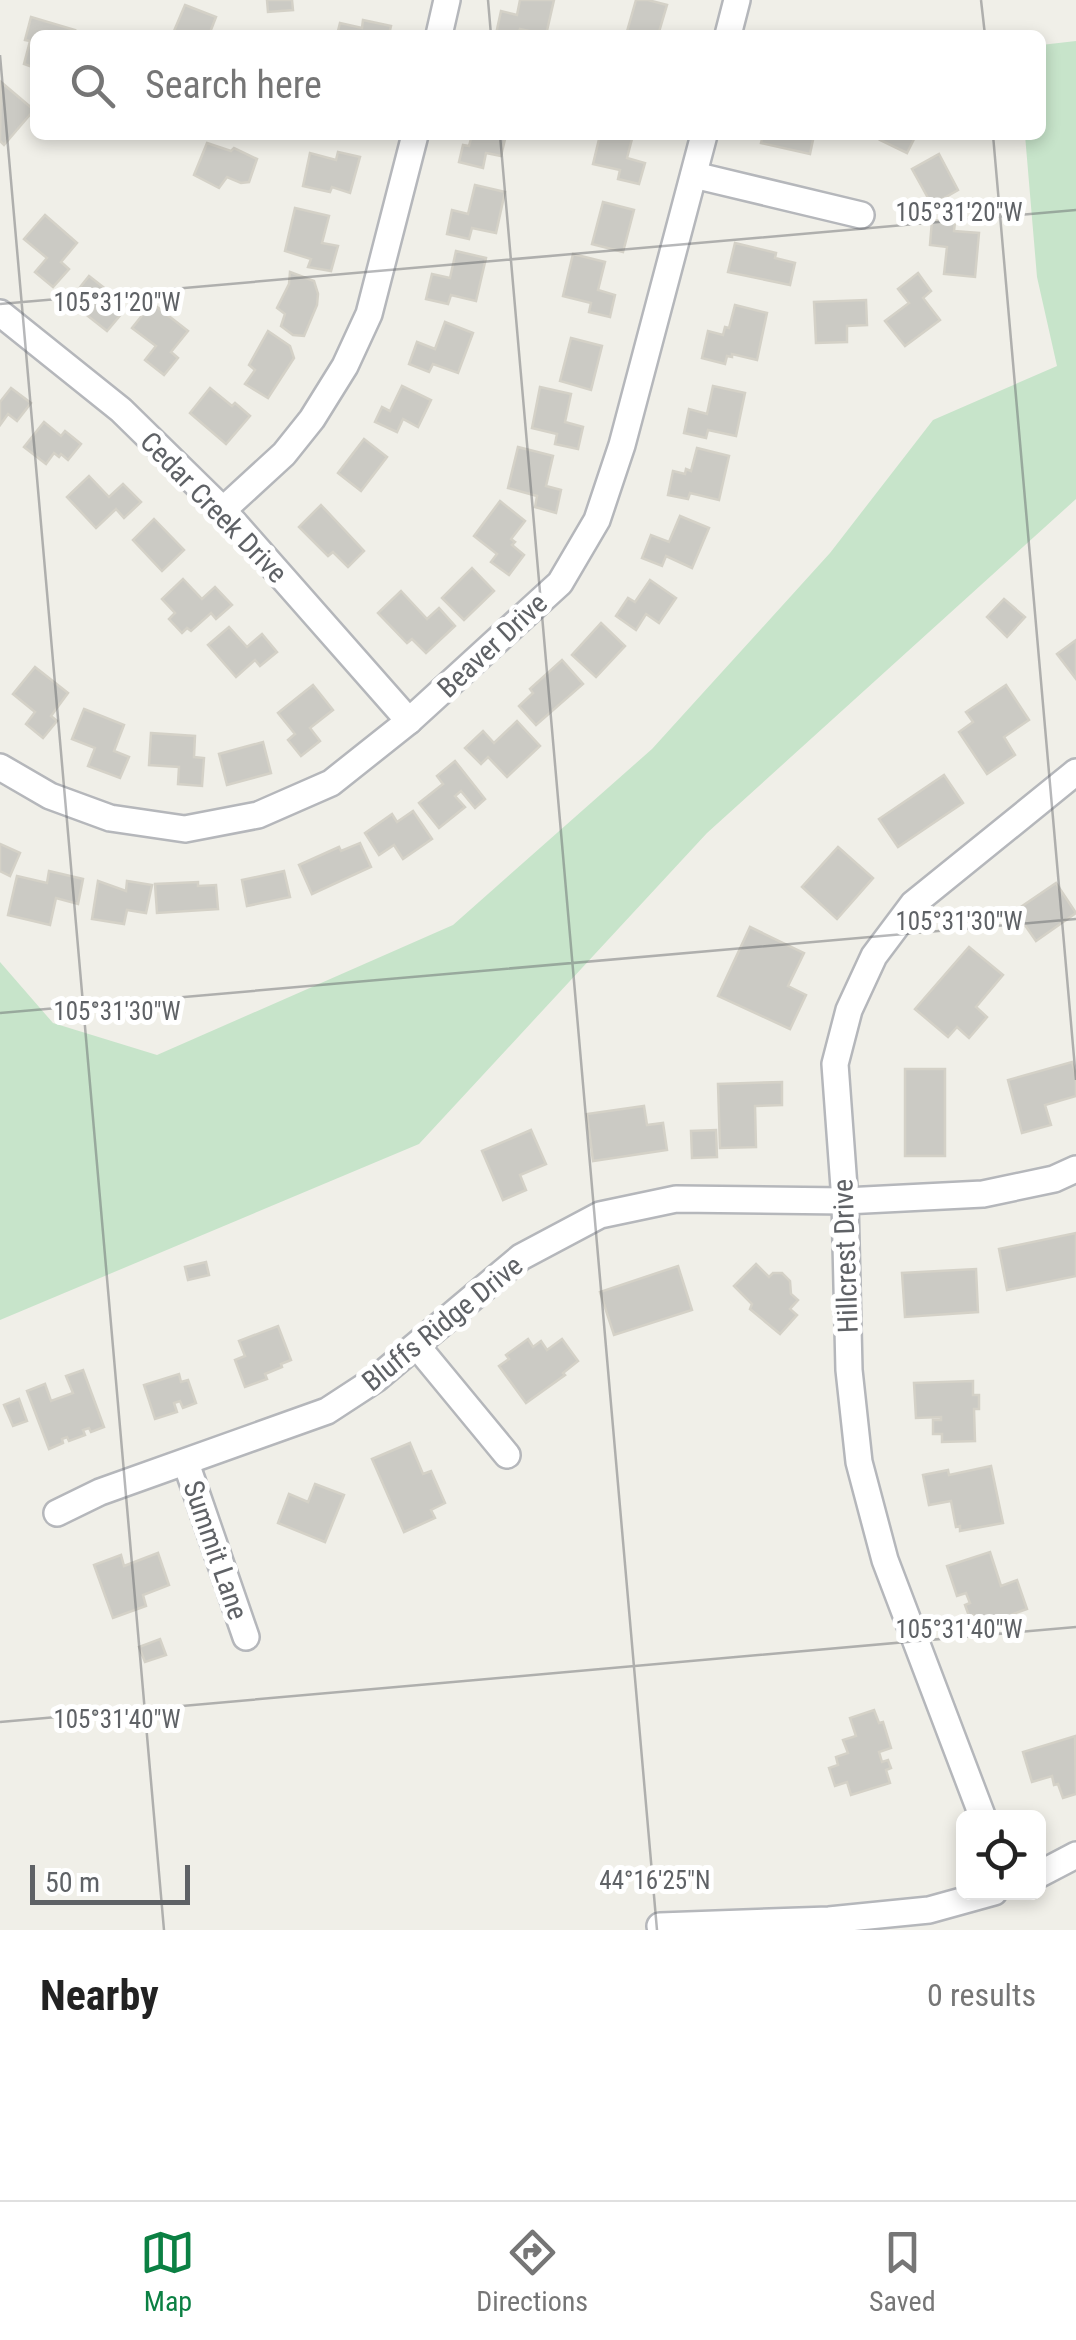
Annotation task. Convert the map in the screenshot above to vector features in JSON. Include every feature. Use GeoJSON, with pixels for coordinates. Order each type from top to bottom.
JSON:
{"type":"FeatureCollection","features":[{"type":"Feature","properties":{"kind":"street"},"geometry":{"type":"LineString","coordinates":[[439,30],[447,0]]}},
{"type":"Feature","properties":{"kind":"street"},"geometry":{"type":"LineString","coordinates":[[729,30],[737,0]]}},
{"type":"Feature","properties":{"kind":"street"},"geometry":{"type":"LineString","coordinates":[[223,510],[284,454],[346,366],[369,314],[414,140]]}},
{"type":"Feature","properties":{"kind":"street","name":"Beaver Drive"},"geometry":{"type":"LineString","coordinates":[[0,767],[50,796],[110,818],[185,829],[258,815],[332,784],[409,721],[560,582],[598,520],[622,445],[703,140]]}},
{"type":"Feature","properties":{"kind":"street"},"geometry":{"type":"LineString","coordinates":[[694,176],[861,215]]}},
{"type":"Feature","properties":{"kind":"street","name":"Cedar Creek Drive"},"geometry":{"type":"LineString","coordinates":[[0,313],[120,410],[223,510],[409,721]]}},
{"type":"Feature","properties":{"kind":"street","name":"Hillcrest Drive"},"geometry":{"type":"LineString","coordinates":[[980,1810],[885,1560],[859,1462],[849,1370],[845,1201],[835,1064],[849,1010],[874,956],[912,904],[1076,772]]}},
{"type":"Feature","properties":{"kind":"street","name":"Bluffs Ridge Drive"},"geometry":{"type":"LineString","coordinates":[[57,1513],[100,1492],[328,1411],[376,1379],[521,1257],[600,1215],[676,1199],[845,1201],[983,1194],[1054,1179],[1076,1168]]}},
{"type":"Feature","properties":{"kind":"street"},"geometry":{"type":"LineString","coordinates":[[417,1346],[507,1455]]}},
{"type":"Feature","properties":{"kind":"street","name":"Summit Lane"},"geometry":{"type":"LineString","coordinates":[[186,1462],[246,1637]]}},
{"type":"Feature","properties":{"kind":"street"},"geometry":{"type":"LineString","coordinates":[[1046,1871],[1076,1855]]}},
{"type":"Feature","properties":{"kind":"street"},"geometry":{"type":"LineString","coordinates":[[660,1926],[829,1920],[929,1910],[965,1900]]}},
{"type":"Feature","properties":{"kind":"green space"},"geometry":{"type":"Polygon","coordinates":[[[1076,41],[1076,499],[707,833],[419,1144],[0,1320],[0,962],[53,1023],[157,1055],[453,925],[652,749],[830,553],[933,420],[1057,366],[1037,277],[1025,140],[1046,140],[1046,44],[1076,41]]]}},
{"type":"Feature","properties":{"kind":"building"},"geometry":{"type":"Polygon","coordinates":[[[267,0],[292,0],[293,10],[268,12],[267,0]]]}},
{"type":"Feature","properties":{"kind":"building"},"geometry":{"type":"Polygon","coordinates":[[[520,0],[554,0],[547,30],[497,30],[501,11],[517,15],[520,0]]]}},
{"type":"Feature","properties":{"kind":"building"},"geometry":{"type":"Polygon","coordinates":[[[636,0],[667,5],[660,30],[627,30],[636,0]]]}},
{"type":"Feature","properties":{"kind":"building"},"geometry":{"type":"Polygon","coordinates":[[[185,5],[216,17],[211,30],[174,30],[185,5]]]}},
{"type":"Feature","properties":{"kind":"building"},"geometry":{"type":"Polygon","coordinates":[[[31,17],[75,30],[30,30],[30,41],[25,40],[31,17]]]}},
{"type":"Feature","properties":{"kind":"building"},"geometry":{"type":"Polygon","coordinates":[[[363,20],[391,26],[390,30],[338,30],[340,23],[362,28],[363,20]]]}},
{"type":"Feature","properties":{"kind":"building"},"geometry":{"type":"Polygon","coordinates":[[[30,41],[30,66],[24,64],[30,41]]]}},
{"type":"Feature","properties":{"kind":"building"},"geometry":{"type":"Polygon","coordinates":[[[1,82],[30,107],[30,115],[4,145],[0,141],[1,82]]]}},
{"type":"Feature","properties":{"kind":"building"},"geometry":{"type":"Polygon","coordinates":[[[471,140],[505,140],[501,156],[486,153],[483,168],[459,162],[463,145],[469,146],[471,140]]]}},
{"type":"Feature","properties":{"kind":"building"},"geometry":{"type":"Polygon","coordinates":[[[599,140],[632,140],[627,158],[645,163],[639,184],[618,179],[620,170],[593,164],[599,140]]]}},
{"type":"Feature","properties":{"kind":"building"},"geometry":{"type":"Polygon","coordinates":[[[762,140],[813,140],[810,154],[761,143],[762,140]]]}},
{"type":"Feature","properties":{"kind":"building"},"geometry":{"type":"Polygon","coordinates":[[[880,140],[914,140],[907,153],[880,140]]]}},
{"type":"Feature","properties":{"kind":"building"},"geometry":{"type":"Polygon","coordinates":[[[207,143],[231,151],[234,148],[257,159],[249,182],[227,177],[219,188],[194,175],[207,143]]]}},
{"type":"Feature","properties":{"kind":"building"},"geometry":{"type":"Polygon","coordinates":[[[338,152],[360,157],[350,193],[332,187],[330,192],[303,186],[310,153],[336,160],[338,152]]]}},
{"type":"Feature","properties":{"kind":"building"},"geometry":{"type":"Polygon","coordinates":[[[939,154],[958,190],[932,205],[912,169],[939,154]]]}},
{"type":"Feature","properties":{"kind":"building"},"geometry":{"type":"Polygon","coordinates":[[[475,185],[505,192],[496,233],[472,228],[469,239],[447,234],[452,210],[468,214],[475,185]]]}},
{"type":"Feature","properties":{"kind":"building"},"geometry":{"type":"Polygon","coordinates":[[[603,202],[634,210],[623,252],[592,244],[603,202]]]}},
{"type":"Feature","properties":{"kind":"building"},"geometry":{"type":"Polygon","coordinates":[[[295,208],[329,216],[322,243],[338,246],[331,271],[308,267],[311,259],[285,251],[295,208]]]}},
{"type":"Feature","properties":{"kind":"building"},"geometry":{"type":"Polygon","coordinates":[[[45,215],[77,243],[61,262],[69,269],[53,287],[35,272],[47,258],[24,239],[45,215]]]}},
{"type":"Feature","properties":{"kind":"building"},"geometry":{"type":"Polygon","coordinates":[[[932,220],[955,222],[954,231],[979,233],[975,277],[944,274],[947,247],[930,245],[932,220]]]}},
{"type":"Feature","properties":{"kind":"building"},"geometry":{"type":"Polygon","coordinates":[[[735,243],[776,253],[775,258],[795,263],[790,285],[728,272],[735,243]]]}},
{"type":"Feature","properties":{"kind":"building"},"geometry":{"type":"Polygon","coordinates":[[[456,251],[486,258],[476,301],[451,295],[448,304],[426,299],[432,274],[450,278],[456,251]]]}},
{"type":"Feature","properties":{"kind":"building"},"geometry":{"type":"Polygon","coordinates":[[[573,254],[605,262],[598,290],[615,295],[610,317],[589,312],[591,303],[563,296],[573,254]]]}},
{"type":"Feature","properties":{"kind":"building"},"geometry":{"type":"Polygon","coordinates":[[[290,272],[314,281],[318,294],[304,336],[293,335],[281,326],[285,314],[277,308],[289,284],[290,272]]]}},
{"type":"Feature","properties":{"kind":"building"},"geometry":{"type":"Polygon","coordinates":[[[918,273],[931,291],[923,298],[940,320],[905,346],[885,321],[909,303],[898,289],[918,273]]]}},
{"type":"Feature","properties":{"kind":"building"},"geometry":{"type":"Polygon","coordinates":[[[89,276],[112,294],[108,300],[123,312],[107,331],[69,301],[89,276]]]}},
{"type":"Feature","properties":{"kind":"building"},"geometry":{"type":"Polygon","coordinates":[[[866,300],[867,325],[847,326],[847,342],[816,343],[814,302],[866,300]]]}},
{"type":"Feature","properties":{"kind":"building"},"geometry":{"type":"Polygon","coordinates":[[[152,303],[188,331],[171,352],[178,358],[164,375],[145,360],[156,346],[132,328],[152,303]]]}},
{"type":"Feature","properties":{"kind":"building"},"geometry":{"type":"Polygon","coordinates":[[[735,305],[767,313],[757,360],[732,354],[725,364],[702,358],[708,331],[723,335],[735,305]]]}},
{"type":"Feature","properties":{"kind":"building"},"geometry":{"type":"Polygon","coordinates":[[[445,322],[473,333],[458,373],[433,364],[429,372],[409,364],[417,342],[435,349],[445,322]]]}},
{"type":"Feature","properties":{"kind":"building"},"geometry":{"type":"Polygon","coordinates":[[[268,331],[290,346],[294,358],[268,398],[245,384],[255,370],[249,365],[268,331]]]}},
{"type":"Feature","properties":{"kind":"building"},"geometry":{"type":"Polygon","coordinates":[[[571,338],[602,346],[591,390],[560,381],[571,338]]]}},
{"type":"Feature","properties":{"kind":"building"},"geometry":{"type":"Polygon","coordinates":[[[402,386],[431,400],[418,427],[403,419],[397,432],[375,422],[382,407],[390,411],[402,386]]]}},
{"type":"Feature","properties":{"kind":"building"},"geometry":{"type":"Polygon","coordinates":[[[713,386],[745,393],[736,436],[708,430],[706,438],[684,433],[689,409],[707,414],[713,386]]]}},
{"type":"Feature","properties":{"kind":"building"},"geometry":{"type":"Polygon","coordinates":[[[540,387],[571,394],[565,422],[583,427],[578,449],[555,444],[557,434],[532,428],[540,387]]]}},
{"type":"Feature","properties":{"kind":"building"},"geometry":{"type":"Polygon","coordinates":[[[11,388],[31,403],[17,421],[8,414],[0,425],[0,402],[11,388]]]}},
{"type":"Feature","properties":{"kind":"building"},"geometry":{"type":"Polygon","coordinates":[[[210,388],[250,416],[226,444],[190,413],[210,388]]]}},
{"type":"Feature","properties":{"kind":"building"},"geometry":{"type":"Polygon","coordinates":[[[44,422],[61,436],[65,431],[81,444],[68,460],[54,453],[46,464],[24,447],[44,422]]]}},
{"type":"Feature","properties":{"kind":"building"},"geometry":{"type":"Polygon","coordinates":[[[364,439],[387,457],[361,491],[338,473],[364,439]]]}},
{"type":"Feature","properties":{"kind":"building"},"geometry":{"type":"Polygon","coordinates":[[[518,447],[553,456],[546,486],[561,490],[556,513],[535,507],[537,496],[508,488],[518,447]]]}},
{"type":"Feature","properties":{"kind":"building"},"geometry":{"type":"Polygon","coordinates":[[[697,448],[729,456],[719,500],[690,493],[688,499],[668,495],[673,471],[691,471],[697,448]]]}},
{"type":"Feature","properties":{"kind":"building"},"geometry":{"type":"Polygon","coordinates":[[[89,476],[109,497],[123,484],[141,502],[124,518],[116,509],[96,528],[67,497],[89,476]]]}},
{"type":"Feature","properties":{"kind":"building"},"geometry":{"type":"Polygon","coordinates":[[[500,501],[525,521],[511,539],[515,542],[512,545],[524,555],[509,575],[491,562],[497,554],[474,536],[500,501]]]}},
{"type":"Feature","properties":{"kind":"building"},"geometry":{"type":"Polygon","coordinates":[[[321,505],[364,551],[348,567],[333,552],[328,556],[299,527],[321,505]]]}},
{"type":"Feature","properties":{"kind":"building"},"geometry":{"type":"Polygon","coordinates":[[[680,516],[709,528],[692,568],[666,556],[662,566],[642,558],[651,535],[669,542],[680,516]]]}},
{"type":"Feature","properties":{"kind":"building"},"geometry":{"type":"Polygon","coordinates":[[[154,519],[184,550],[162,571],[133,540],[154,519]]]}},
{"type":"Feature","properties":{"kind":"building"},"geometry":{"type":"Polygon","coordinates":[[[472,568],[494,591],[464,620],[442,598],[472,568]]]}},
{"type":"Feature","properties":{"kind":"building"},"geometry":{"type":"Polygon","coordinates":[[[183,579],[202,599],[215,587],[232,605],[216,619],[211,613],[191,631],[187,628],[182,633],[169,619],[175,613],[162,599],[183,579]]]}},
{"type":"Feature","properties":{"kind":"building"},"geometry":{"type":"Polygon","coordinates":[[[650,580],[676,598],[659,623],[646,614],[636,630],[616,616],[628,598],[635,602],[650,580]]]}},
{"type":"Feature","properties":{"kind":"building"},"geometry":{"type":"Polygon","coordinates":[[[401,591],[427,619],[439,608],[455,626],[426,653],[412,639],[407,643],[378,613],[401,591]]]}},
{"type":"Feature","properties":{"kind":"building"},"geometry":{"type":"Polygon","coordinates":[[[1004,599],[1025,617],[1007,637],[987,617],[1004,599]]]}},
{"type":"Feature","properties":{"kind":"building"},"geometry":{"type":"Polygon","coordinates":[[[601,623],[625,646],[596,677],[572,655],[601,623]]]}},
{"type":"Feature","properties":{"kind":"building"},"geometry":{"type":"Polygon","coordinates":[[[229,627],[247,647],[262,634],[277,652],[260,666],[255,660],[236,677],[208,645],[229,627]]]}},
{"type":"Feature","properties":{"kind":"building"},"geometry":{"type":"Polygon","coordinates":[[[1076,640],[1076,679],[1057,654],[1076,640]]]}},
{"type":"Feature","properties":{"kind":"building"},"geometry":{"type":"Polygon","coordinates":[[[562,660],[583,684],[536,725],[519,706],[533,693],[530,689],[562,660]]]}},
{"type":"Feature","properties":{"kind":"building"},"geometry":{"type":"Polygon","coordinates":[[[35,667],[68,693],[51,716],[57,721],[43,738],[26,724],[35,712],[13,694],[35,667]]]}},
{"type":"Feature","properties":{"kind":"building"},"geometry":{"type":"Polygon","coordinates":[[[313,685],[333,710],[310,728],[320,741],[301,756],[288,740],[295,734],[278,713],[313,685]]]}},
{"type":"Feature","properties":{"kind":"building"},"geometry":{"type":"Polygon","coordinates":[[[1006,685],[1029,720],[1004,737],[1015,755],[987,774],[959,732],[973,722],[966,712],[1006,685]]]}},
{"type":"Feature","properties":{"kind":"building"},"geometry":{"type":"Polygon","coordinates":[[[84,709],[124,725],[114,751],[129,757],[120,778],[88,766],[95,748],[72,739],[84,709]]]}},
{"type":"Feature","properties":{"kind":"building"},"geometry":{"type":"Polygon","coordinates":[[[517,721],[540,746],[507,777],[488,757],[481,764],[465,748],[483,731],[494,743],[517,721]]]}},
{"type":"Feature","properties":{"kind":"building"},"geometry":{"type":"Polygon","coordinates":[[[151,733],[195,736],[194,757],[204,758],[202,786],[178,784],[179,767],[149,765],[151,733]]]}},
{"type":"Feature","properties":{"kind":"building"},"geometry":{"type":"Polygon","coordinates":[[[263,742],[271,773],[227,785],[219,754],[263,742]]]}},
{"type":"Feature","properties":{"kind":"building"},"geometry":{"type":"Polygon","coordinates":[[[455,761],[485,799],[475,808],[461,791],[455,796],[465,807],[439,828],[419,803],[443,784],[437,776],[455,761]]]}},
{"type":"Feature","properties":{"kind":"building"},"geometry":{"type":"Polygon","coordinates":[[[944,775],[963,803],[898,847],[879,819],[944,775]]]}},
{"type":"Feature","properties":{"kind":"building"},"geometry":{"type":"Polygon","coordinates":[[[413,811],[432,839],[403,859],[394,845],[379,855],[365,833],[392,814],[397,822],[413,811]]]}},
{"type":"Feature","properties":{"kind":"building"},"geometry":{"type":"Polygon","coordinates":[[[360,843],[371,867],[312,894],[299,865],[339,847],[341,851],[360,843]]]}},
{"type":"Feature","properties":{"kind":"building"},"geometry":{"type":"Polygon","coordinates":[[[0,844],[20,853],[10,876],[0,871],[0,844]]]}},
{"type":"Feature","properties":{"kind":"building"},"geometry":{"type":"Polygon","coordinates":[[[838,847],[873,878],[837,919],[802,887],[838,847]]]}},
{"type":"Feature","properties":{"kind":"building"},"geometry":{"type":"Polygon","coordinates":[[[49,871],[83,879],[78,904],[56,898],[50,925],[8,915],[17,876],[47,883],[49,871]]]}},
{"type":"Feature","properties":{"kind":"building"},"geometry":{"type":"Polygon","coordinates":[[[284,871],[290,897],[247,906],[242,880],[284,871]]]}},
{"type":"Feature","properties":{"kind":"building"},"geometry":{"type":"Polygon","coordinates":[[[98,881],[126,891],[127,881],[152,885],[146,913],[127,910],[124,924],[92,919],[98,881]]]}},
{"type":"Feature","properties":{"kind":"building"},"geometry":{"type":"Polygon","coordinates":[[[198,882],[198,886],[216,885],[218,909],[157,913],[155,884],[198,882]]]}},
{"type":"Feature","properties":{"kind":"building"},"geometry":{"type":"Polygon","coordinates":[[[1056,883],[1076,913],[1036,941],[1015,911],[1056,883]]]}},
{"type":"Feature","properties":{"kind":"building"},"geometry":{"type":"Polygon","coordinates":[[[750,927],[804,953],[788,986],[806,995],[790,1029],[718,996],[750,927]]]}},
{"type":"Feature","properties":{"kind":"building"},"geometry":{"type":"Polygon","coordinates":[[[969,947],[1003,975],[976,1007],[987,1017],[969,1038],[957,1027],[948,1037],[915,1009],[969,947]]]}},
{"type":"Feature","properties":{"kind":"building"},"geometry":{"type":"Polygon","coordinates":[[[1072,1062],[1076,1096],[1045,1105],[1051,1125],[1022,1133],[1008,1080],[1072,1062]]]}},
{"type":"Feature","properties":{"kind":"building"},"geometry":{"type":"Polygon","coordinates":[[[905,1069],[945,1069],[945,1156],[905,1156],[905,1069]]]}},
{"type":"Feature","properties":{"kind":"building"},"geometry":{"type":"Polygon","coordinates":[[[782,1082],[782,1105],[755,1106],[756,1147],[720,1148],[718,1084],[782,1082]]]}},
{"type":"Feature","properties":{"kind":"building"},"geometry":{"type":"Polygon","coordinates":[[[644,1106],[647,1125],[663,1123],[667,1150],[593,1161],[587,1114],[644,1106]]]}},
{"type":"Feature","properties":{"kind":"building"},"geometry":{"type":"Polygon","coordinates":[[[531,1130],[546,1164],[520,1175],[526,1190],[503,1200],[482,1151],[531,1130]]]}},
{"type":"Feature","properties":{"kind":"building"},"geometry":{"type":"Polygon","coordinates":[[[716,1130],[717,1157],[692,1158],[691,1131],[716,1130]]]}},
{"type":"Feature","properties":{"kind":"building"},"geometry":{"type":"Polygon","coordinates":[[[1076,1233],[1076,1276],[1007,1290],[999,1249],[1076,1233]]]}},
{"type":"Feature","properties":{"kind":"building"},"geometry":{"type":"Polygon","coordinates":[[[206,1262],[209,1275],[188,1280],[185,1267],[206,1262]]]}},
{"type":"Feature","properties":{"kind":"building"},"geometry":{"type":"Polygon","coordinates":[[[756,1264],[769,1277],[782,1273],[798,1300],[790,1309],[797,1315],[780,1334],[750,1309],[752,1304],[734,1286],[756,1264]]]}},
{"type":"Feature","properties":{"kind":"building"},"geometry":{"type":"Polygon","coordinates":[[[678,1266],[692,1310],[614,1335],[600,1292],[678,1266]]]}},
{"type":"Feature","properties":{"kind":"building"},"geometry":{"type":"Polygon","coordinates":[[[976,1269],[978,1312],[905,1317],[902,1273],[976,1269]]]}},
{"type":"Feature","properties":{"kind":"building"},"geometry":{"type":"Polygon","coordinates":[[[278,1326],[291,1360],[265,1374],[267,1379],[245,1387],[235,1360],[245,1356],[239,1341],[278,1326]]]}},
{"type":"Feature","properties":{"kind":"building"},"geometry":{"type":"Polygon","coordinates":[[[528,1339],[533,1347],[541,1341],[547,1350],[562,1339],[578,1361],[526,1403],[499,1366],[509,1359],[506,1355],[528,1339]]]}},
{"type":"Feature","properties":{"kind":"building"},"geometry":{"type":"Polygon","coordinates":[[[83,1370],[104,1427],[91,1432],[89,1428],[83,1430],[85,1435],[69,1441],[67,1437],[49,1449],[27,1391],[45,1384],[51,1401],[73,1393],[66,1376],[83,1370]]]}},
{"type":"Feature","properties":{"kind":"building"},"geometry":{"type":"Polygon","coordinates":[[[179,1374],[181,1382],[188,1380],[196,1403],[183,1408],[180,1401],[174,1403],[177,1412],[155,1419],[144,1385],[179,1374]]]}},
{"type":"Feature","properties":{"kind":"building"},"geometry":{"type":"Polygon","coordinates":[[[973,1381],[973,1395],[979,1395],[979,1409],[974,1409],[975,1441],[942,1442],[942,1434],[933,1434],[933,1420],[941,1417],[916,1418],[914,1383],[973,1381]]]}},
{"type":"Feature","properties":{"kind":"building"},"geometry":{"type":"Polygon","coordinates":[[[19,1399],[27,1421],[13,1426],[4,1405],[19,1399]]]}},
{"type":"Feature","properties":{"kind":"building"},"geometry":{"type":"Polygon","coordinates":[[[410,1443],[423,1474],[431,1471],[445,1503],[431,1510],[435,1518],[404,1532],[372,1459],[410,1443]]]}},
{"type":"Feature","properties":{"kind":"building"},"geometry":{"type":"Polygon","coordinates":[[[991,1466],[1003,1523],[960,1531],[951,1501],[929,1505],[923,1475],[948,1470],[949,1475],[991,1466]]]}},
{"type":"Feature","properties":{"kind":"building"},"geometry":{"type":"Polygon","coordinates":[[[315,1484],[344,1495],[325,1542],[278,1523],[289,1494],[308,1502],[315,1484]]]}},
{"type":"Feature","properties":{"kind":"building"},"geometry":{"type":"Polygon","coordinates":[[[990,1552],[1001,1586],[1017,1580],[1027,1609],[1013,1614],[1015,1620],[989,1629],[987,1625],[977,1628],[965,1605],[970,1603],[966,1593],[957,1596],[947,1566],[990,1552]]]}},
{"type":"Feature","properties":{"kind":"building"},"geometry":{"type":"Polygon","coordinates":[[[158,1553],[169,1585],[143,1595],[146,1606],[113,1618],[94,1565],[121,1555],[124,1566],[158,1553]]]}},
{"type":"Feature","properties":{"kind":"building"},"geometry":{"type":"Polygon","coordinates":[[[160,1639],[166,1655],[145,1662],[139,1647],[160,1639]]]}},
{"type":"Feature","properties":{"kind":"building"},"geometry":{"type":"Polygon","coordinates":[[[874,1710],[879,1723],[883,1722],[891,1748],[879,1752],[882,1762],[888,1760],[891,1768],[886,1770],[890,1783],[851,1795],[847,1782],[835,1786],[829,1768],[838,1765],[836,1757],[848,1753],[843,1740],[856,1736],[850,1718],[874,1710]]]}},
{"type":"Feature","properties":{"kind":"building"},"geometry":{"type":"Polygon","coordinates":[[[1075,1736],[1076,1794],[1063,1798],[1052,1776],[1032,1782],[1023,1752],[1075,1736]]]}}]}
